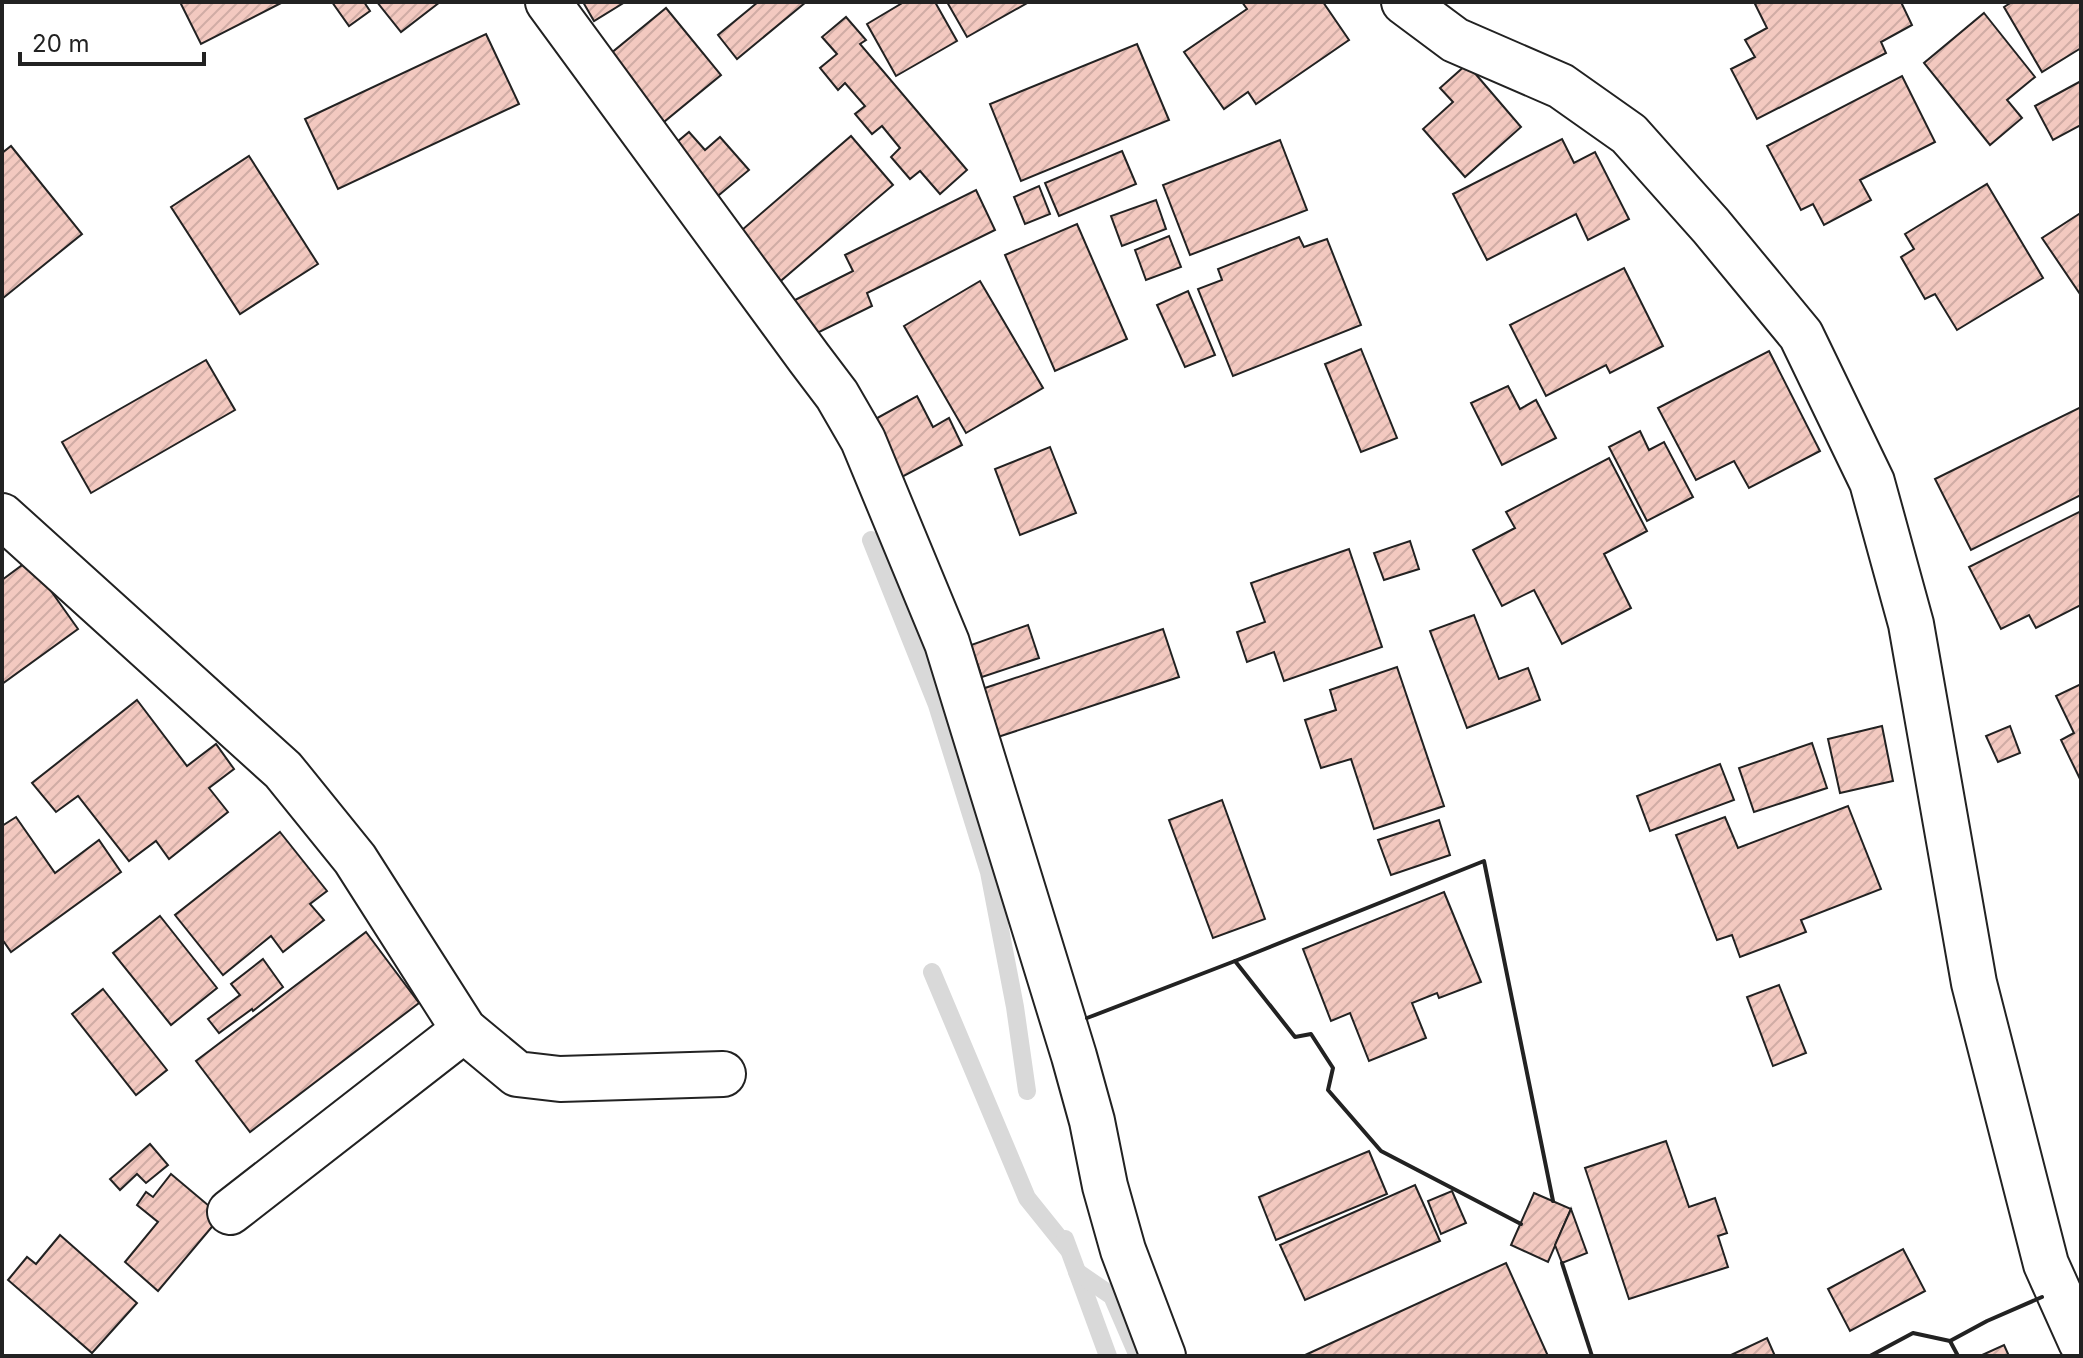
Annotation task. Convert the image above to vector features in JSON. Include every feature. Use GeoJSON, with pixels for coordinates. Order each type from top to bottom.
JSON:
{"type":"FeatureCollection","features":[{"type":"Feature","properties":{"kind":"street"},"geometry":{"type":"LineString","coordinates":[[548,2],[837,395],[863,440],[947,643],[1078,1069],[1123,1250],[1163,1356]]}},
{"type":"Feature","properties":{"kind":"street"},"geometry":{"type":"LineString","coordinates":[[1404,2],[1455,40],[1561,86],[1629,134],[1711,226],[1801,335],[1876,496],[1911,624],[1974,983],[2046,1264],[2081,1342]]}},
{"type":"Feature","properties":{"kind":"street"},"geometry":{"type":"LineString","coordinates":[[3,518],[283,770],[355,859],[464,1030],[517,1074],[560,1079],[723,1074]]}},
{"type":"Feature","properties":{"kind":"street"},"geometry":{"type":"LineString","coordinates":[[230,1212],[464,1030]]}},
{"type":"Feature","properties":{"kind":"building"},"geometry":{"type":"Polygon","coordinates":[[[180,2],[283,2],[201,44],[180,2]]]}},
{"type":"Feature","properties":{"kind":"building"},"geometry":{"type":"Polygon","coordinates":[[[332,2],[364,2],[370,11],[349,26],[332,2]]]}},
{"type":"Feature","properties":{"kind":"building"},"geometry":{"type":"Polygon","coordinates":[[[377,2],[440,2],[401,32],[377,2]]]}},
{"type":"Feature","properties":{"kind":"building"},"geometry":{"type":"Polygon","coordinates":[[[583,2],[625,2],[594,21],[583,2]]]}},
{"type":"Feature","properties":{"kind":"building"},"geometry":{"type":"Polygon","coordinates":[[[758,2],[806,2],[737,59],[718,35],[758,2]]]}},
{"type":"Feature","properties":{"kind":"building"},"geometry":{"type":"Polygon","coordinates":[[[904,2],[935,2],[957,41],[896,76],[867,24],[904,2]]]}},
{"type":"Feature","properties":{"kind":"building"},"geometry":{"type":"Polygon","coordinates":[[[947,2],[1029,2],[967,37],[947,2]]]}},
{"type":"Feature","properties":{"kind":"building"},"geometry":{"type":"Polygon","coordinates":[[[1242,2],[1323,2],[1349,40],[1256,104],[1248,92],[1224,109],[1184,52],[1247,9],[1242,2]]]}},
{"type":"Feature","properties":{"kind":"building"},"geometry":{"type":"Polygon","coordinates":[[[1901,2],[1912,25],[1881,42],[1886,53],[1757,119],[1731,69],[1755,57],[1745,40],[1767,28],[1755,4],[1901,2]]]}},
{"type":"Feature","properties":{"kind":"building"},"geometry":{"type":"Polygon","coordinates":[[[2012,2],[2081,2],[2081,48],[2042,72],[2004,7],[2012,2]]]}},
{"type":"Feature","properties":{"kind":"building"},"geometry":{"type":"Polygon","coordinates":[[[666,8],[721,75],[659,126],[604,59],[666,8]]]}},
{"type":"Feature","properties":{"kind":"building"},"geometry":{"type":"Polygon","coordinates":[[[1984,13],[2035,77],[2007,100],[2022,118],[1990,145],[1924,63],[1984,13]]]}},
{"type":"Feature","properties":{"kind":"building"},"geometry":{"type":"Polygon","coordinates":[[[846,17],[866,40],[860,44],[967,170],[940,194],[920,171],[910,179],[891,157],[900,148],[882,126],[872,134],[855,114],[865,106],[845,83],[838,90],[820,68],[837,54],[822,37],[846,17]]]}},
{"type":"Feature","properties":{"kind":"building"},"geometry":{"type":"Polygon","coordinates":[[[486,34],[519,104],[338,189],[305,119],[486,34]]]}},
{"type":"Feature","properties":{"kind":"building"},"geometry":{"type":"Polygon","coordinates":[[[1137,44],[1169,120],[1021,181],[990,104],[1137,44]]]}},
{"type":"Feature","properties":{"kind":"building"},"geometry":{"type":"Polygon","coordinates":[[[1467,64],[1521,127],[1465,177],[1423,129],[1453,102],[1440,88],[1467,64]]]}},
{"type":"Feature","properties":{"kind":"building"},"geometry":{"type":"Polygon","coordinates":[[[1902,76],[1935,142],[1860,180],[1871,200],[1824,225],[1813,204],[1801,210],[1767,146],[1902,76]]]}},
{"type":"Feature","properties":{"kind":"building"},"geometry":{"type":"Polygon","coordinates":[[[2081,81],[2081,125],[2053,140],[2035,106],[2081,81]]]}},
{"type":"Feature","properties":{"kind":"building"},"geometry":{"type":"Polygon","coordinates":[[[689,132],[705,150],[720,137],[749,170],[707,205],[664,153],[689,132]]]}},
{"type":"Feature","properties":{"kind":"building"},"geometry":{"type":"Polygon","coordinates":[[[851,136],[893,185],[776,285],[735,236],[851,136]]]}},
{"type":"Feature","properties":{"kind":"building"},"geometry":{"type":"Polygon","coordinates":[[[1562,139],[1574,163],[1595,152],[1629,219],[1588,240],[1576,214],[1487,260],[1453,194],[1562,139]]]}},
{"type":"Feature","properties":{"kind":"building"},"geometry":{"type":"Polygon","coordinates":[[[1280,140],[1307,210],[1190,255],[1163,185],[1280,140]]]}},
{"type":"Feature","properties":{"kind":"building"},"geometry":{"type":"Polygon","coordinates":[[[11,146],[82,234],[2,299],[2,153],[11,146]]]}},
{"type":"Feature","properties":{"kind":"building"},"geometry":{"type":"Polygon","coordinates":[[[1122,151],[1136,184],[1059,216],[1045,183],[1122,151]]]}},
{"type":"Feature","properties":{"kind":"building"},"geometry":{"type":"Polygon","coordinates":[[[249,156],[318,264],[240,314],[171,207],[249,156]]]}},
{"type":"Feature","properties":{"kind":"building"},"geometry":{"type":"Polygon","coordinates":[[[1987,184],[2043,278],[1957,330],[1935,294],[1925,299],[1901,257],[1914,249],[1905,234],[1987,184]]]}},
{"type":"Feature","properties":{"kind":"building"},"geometry":{"type":"Polygon","coordinates":[[[1039,186],[1050,214],[1025,224],[1014,197],[1039,186]]]}},
{"type":"Feature","properties":{"kind":"building"},"geometry":{"type":"Polygon","coordinates":[[[976,190],[995,230],[867,293],[872,306],[803,340],[785,305],[853,271],[845,255],[976,190]]]}},
{"type":"Feature","properties":{"kind":"building"},"geometry":{"type":"Polygon","coordinates":[[[1156,200],[1166,229],[1122,246],[1111,216],[1156,200]]]}},
{"type":"Feature","properties":{"kind":"building"},"geometry":{"type":"Polygon","coordinates":[[[2079,214],[2081,216],[2080,294],[2042,238],[2079,214]]]}},
{"type":"Feature","properties":{"kind":"building"},"geometry":{"type":"Polygon","coordinates":[[[1077,224],[1127,339],[1055,371],[1005,255],[1077,224]]]}},
{"type":"Feature","properties":{"kind":"building"},"geometry":{"type":"Polygon","coordinates":[[[1169,236],[1181,267],[1146,280],[1135,250],[1169,236]]]}},
{"type":"Feature","properties":{"kind":"building"},"geometry":{"type":"Polygon","coordinates":[[[1299,237],[1304,247],[1327,239],[1361,325],[1233,376],[1198,289],[1222,280],[1218,269],[1299,237]]]}},
{"type":"Feature","properties":{"kind":"building"},"geometry":{"type":"Polygon","coordinates":[[[1624,268],[1663,346],[1610,373],[1606,365],[1546,396],[1510,325],[1624,268]]]}},
{"type":"Feature","properties":{"kind":"building"},"geometry":{"type":"Polygon","coordinates":[[[980,281],[1043,388],[966,433],[904,326],[980,281]]]}},
{"type":"Feature","properties":{"kind":"building"},"geometry":{"type":"Polygon","coordinates":[[[1188,291],[1215,355],[1185,367],[1157,305],[1188,291]]]}},
{"type":"Feature","properties":{"kind":"building"},"geometry":{"type":"Polygon","coordinates":[[[1361,349],[1397,438],[1361,452],[1325,364],[1361,349]]]}},
{"type":"Feature","properties":{"kind":"building"},"geometry":{"type":"Polygon","coordinates":[[[1769,351],[1820,451],[1749,488],[1734,461],[1696,480],[1658,408],[1769,351]]]}},
{"type":"Feature","properties":{"kind":"building"},"geometry":{"type":"Polygon","coordinates":[[[206,360],[235,410],[91,493],[62,442],[206,360]]]}},
{"type":"Feature","properties":{"kind":"building"},"geometry":{"type":"Polygon","coordinates":[[[1508,386],[1520,409],[1536,400],[1556,438],[1502,465],[1471,403],[1508,386]]]}},
{"type":"Feature","properties":{"kind":"building"},"geometry":{"type":"Polygon","coordinates":[[[917,396],[933,427],[949,418],[962,445],[900,478],[870,422],[917,396]]]}},
{"type":"Feature","properties":{"kind":"building"},"geometry":{"type":"Polygon","coordinates":[[[2081,407],[2081,495],[1971,550],[1935,479],[2081,407]]]}},
{"type":"Feature","properties":{"kind":"building"},"geometry":{"type":"Polygon","coordinates":[[[1640,431],[1649,450],[1664,442],[1693,497],[1647,521],[1609,447],[1640,431]]]}},
{"type":"Feature","properties":{"kind":"building"},"geometry":{"type":"Polygon","coordinates":[[[1050,447],[1076,513],[1020,535],[995,469],[1050,447]]]}},
{"type":"Feature","properties":{"kind":"building"},"geometry":{"type":"Polygon","coordinates":[[[1609,458],[1647,531],[1604,554],[1631,608],[1562,644],[1534,590],[1502,606],[1473,550],[1515,528],[1506,512],[1609,458]]]}},
{"type":"Feature","properties":{"kind":"building"},"geometry":{"type":"Polygon","coordinates":[[[2081,511],[2081,605],[2036,628],[2029,615],[2001,629],[1969,567],[2081,511]]]}},
{"type":"Feature","properties":{"kind":"building"},"geometry":{"type":"Polygon","coordinates":[[[1410,541],[1419,569],[1384,580],[1374,553],[1410,541]]]}},
{"type":"Feature","properties":{"kind":"building"},"geometry":{"type":"Polygon","coordinates":[[[1349,549],[1382,647],[1284,681],[1274,652],[1247,662],[1237,632],[1265,622],[1251,583],[1349,549]]]}},
{"type":"Feature","properties":{"kind":"building"},"geometry":{"type":"Polygon","coordinates":[[[29,560],[78,629],[2,684],[2,580],[29,560]]]}},
{"type":"Feature","properties":{"kind":"building"},"geometry":{"type":"Polygon","coordinates":[[[1474,615],[1499,679],[1528,668],[1540,700],[1467,728],[1430,631],[1474,615]]]}},
{"type":"Feature","properties":{"kind":"building"},"geometry":{"type":"Polygon","coordinates":[[[1028,625],[1039,658],[982,677],[971,645],[1028,625]]]}},
{"type":"Feature","properties":{"kind":"building"},"geometry":{"type":"Polygon","coordinates":[[[1163,629],[1179,677],[998,737],[982,689],[1163,629]]]}},
{"type":"Feature","properties":{"kind":"building"},"geometry":{"type":"Polygon","coordinates":[[[1397,667],[1444,806],[1374,829],[1351,759],[1321,768],[1305,720],[1336,710],[1330,690],[1397,667]]]}},
{"type":"Feature","properties":{"kind":"building"},"geometry":{"type":"Polygon","coordinates":[[[2081,684],[2081,781],[2061,740],[2074,733],[2056,696],[2081,684]]]}},
{"type":"Feature","properties":{"kind":"building"},"geometry":{"type":"Polygon","coordinates":[[[137,700],[187,766],[216,744],[234,769],[209,788],[228,812],[169,859],[156,841],[129,861],[78,796],[56,812],[32,783],[137,700]]]}},
{"type":"Feature","properties":{"kind":"building"},"geometry":{"type":"Polygon","coordinates":[[[1882,726],[1893,781],[1840,793],[1828,739],[1882,726]]]}},
{"type":"Feature","properties":{"kind":"building"},"geometry":{"type":"Polygon","coordinates":[[[2010,726],[2020,753],[1998,762],[1986,736],[2010,726]]]}},
{"type":"Feature","properties":{"kind":"building"},"geometry":{"type":"Polygon","coordinates":[[[1812,743],[1827,788],[1754,812],[1739,768],[1812,743]]]}},
{"type":"Feature","properties":{"kind":"building"},"geometry":{"type":"Polygon","coordinates":[[[1720,764],[1734,800],[1650,831],[1637,796],[1720,764]]]}},
{"type":"Feature","properties":{"kind":"building"},"geometry":{"type":"Polygon","coordinates":[[[1222,800],[1265,919],[1213,938],[1169,820],[1222,800]]]}},
{"type":"Feature","properties":{"kind":"building"},"geometry":{"type":"Polygon","coordinates":[[[1848,806],[1881,889],[1801,920],[1806,932],[1740,957],[1732,935],[1717,940],[1676,835],[1725,817],[1738,848],[1848,806]]]}},
{"type":"Feature","properties":{"kind":"building"},"geometry":{"type":"Polygon","coordinates":[[[16,817],[55,873],[99,840],[121,872],[11,952],[2,939],[2,826],[16,817]]]}},
{"type":"Feature","properties":{"kind":"building"},"geometry":{"type":"Polygon","coordinates":[[[1439,820],[1450,855],[1391,875],[1378,840],[1439,820]]]}},
{"type":"Feature","properties":{"kind":"building"},"geometry":{"type":"Polygon","coordinates":[[[280,832],[327,891],[310,904],[324,920],[283,952],[271,936],[223,975],[175,915],[280,832]]]}},
{"type":"Feature","properties":{"kind":"building"},"geometry":{"type":"Polygon","coordinates":[[[1444,892],[1481,982],[1439,998],[1437,993],[1412,1003],[1426,1038],[1369,1061],[1350,1013],[1331,1021],[1303,949],[1444,892]]]}},
{"type":"Feature","properties":{"kind":"building"},"geometry":{"type":"Polygon","coordinates":[[[160,916],[217,988],[171,1025],[113,953],[160,916]]]}},
{"type":"Feature","properties":{"kind":"building"},"geometry":{"type":"Polygon","coordinates":[[[366,932],[419,1003],[250,1132],[196,1061],[366,932]]]}},
{"type":"Feature","properties":{"kind":"building"},"geometry":{"type":"Polygon","coordinates":[[[263,959],[283,987],[219,1033],[208,1019],[240,995],[231,984],[263,959]]]}},
{"type":"Feature","properties":{"kind":"building"},"geometry":{"type":"Polygon","coordinates":[[[1779,985],[1806,1053],[1773,1066],[1747,997],[1779,985]]]}},
{"type":"Feature","properties":{"kind":"building"},"geometry":{"type":"Polygon","coordinates":[[[103,989],[167,1070],[136,1095],[72,1014],[103,989]]]}},
{"type":"Feature","properties":{"kind":"building"},"geometry":{"type":"Polygon","coordinates":[[[1666,1141],[1689,1207],[1715,1198],[1727,1233],[1718,1236],[1728,1267],[1629,1299],[1585,1168],[1666,1141]]]}},
{"type":"Feature","properties":{"kind":"building"},"geometry":{"type":"Polygon","coordinates":[[[150,1144],[168,1165],[146,1183],[137,1174],[120,1190],[110,1179],[150,1144]]]}},
{"type":"Feature","properties":{"kind":"building"},"geometry":{"type":"Polygon","coordinates":[[[1369,1151],[1387,1194],[1276,1240],[1259,1197],[1369,1151]]]}},
{"type":"Feature","properties":{"kind":"building"},"geometry":{"type":"Polygon","coordinates":[[[171,1174],[221,1216],[158,1291],[125,1262],[158,1222],[137,1205],[146,1192],[153,1197],[171,1174]]]}},
{"type":"Feature","properties":{"kind":"building"},"geometry":{"type":"Polygon","coordinates":[[[1415,1185],[1440,1241],[1305,1300],[1280,1245],[1415,1185]]]}},
{"type":"Feature","properties":{"kind":"building"},"geometry":{"type":"Polygon","coordinates":[[[1452,1191],[1466,1223],[1441,1234],[1428,1201],[1452,1191]]]}},
{"type":"Feature","properties":{"kind":"building"},"geometry":{"type":"Polygon","coordinates":[[[1534,1193],[1571,1209],[1548,1262],[1511,1245],[1534,1193]]]}},
{"type":"Feature","properties":{"kind":"building"},"geometry":{"type":"Polygon","coordinates":[[[1571,1209],[1587,1253],[1562,1263],[1555,1245],[1571,1209]]]}},
{"type":"Feature","properties":{"kind":"building"},"geometry":{"type":"Polygon","coordinates":[[[60,1235],[137,1303],[92,1353],[8,1280],[27,1257],[36,1264],[60,1235]]]}},
{"type":"Feature","properties":{"kind":"building"},"geometry":{"type":"Polygon","coordinates":[[[1903,1249],[1925,1291],[1850,1331],[1828,1289],[1903,1249]]]}},
{"type":"Feature","properties":{"kind":"building"},"geometry":{"type":"Polygon","coordinates":[[[1506,1263],[1548,1356],[1303,1356],[1506,1263]]]}},
{"type":"Feature","properties":{"kind":"building"},"geometry":{"type":"Polygon","coordinates":[[[1767,1338],[1775,1356],[1729,1356],[1767,1338]]]}},
{"type":"Feature","properties":{"kind":"building"},"geometry":{"type":"Polygon","coordinates":[[[2004,1345],[2009,1356],[1980,1356],[2004,1345]]]}},
{"type":"Feature","properties":{"kind":"waterway"},"geometry":{"type":"LineString","coordinates":[[871,540],[937,705],[989,872],[1015,1007],[1027,1091]]}},
{"type":"Feature","properties":{"kind":"waterway"},"geometry":{"type":"LineString","coordinates":[[932,972],[1027,1198],[1068,1249]]}},
{"type":"Feature","properties":{"kind":"waterway"},"geometry":{"type":"LineString","coordinates":[[1065,1239],[1108,1356]]}},
{"type":"Feature","properties":{"kind":"waterway"},"geometry":{"type":"LineString","coordinates":[[1077,1272],[1112,1296],[1138,1356]]}},
{"type":"Feature","properties":{"kind":"wall"},"geometry":{"type":"LineString","coordinates":[[1235,961],[1484,861],[1553,1201]]}},
{"type":"Feature","properties":{"kind":"wall"},"geometry":{"type":"LineString","coordinates":[[1087,1018],[1235,961],[1295,1037],[1311,1034],[1333,1068],[1328,1090],[1381,1151],[1521,1224]]}},
{"type":"Feature","properties":{"kind":"wall"},"geometry":{"type":"LineString","coordinates":[[1562,1263],[1592,1356]]}},
{"type":"Feature","properties":{"kind":"wall"},"geometry":{"type":"LineString","coordinates":[[1950,1341],[2042,1297]]}},
{"type":"Feature","properties":{"kind":"wall"},"geometry":{"type":"LineString","coordinates":[[1870,1356],[1913,1333],[1950,1341],[1958,1356]]}}]}
